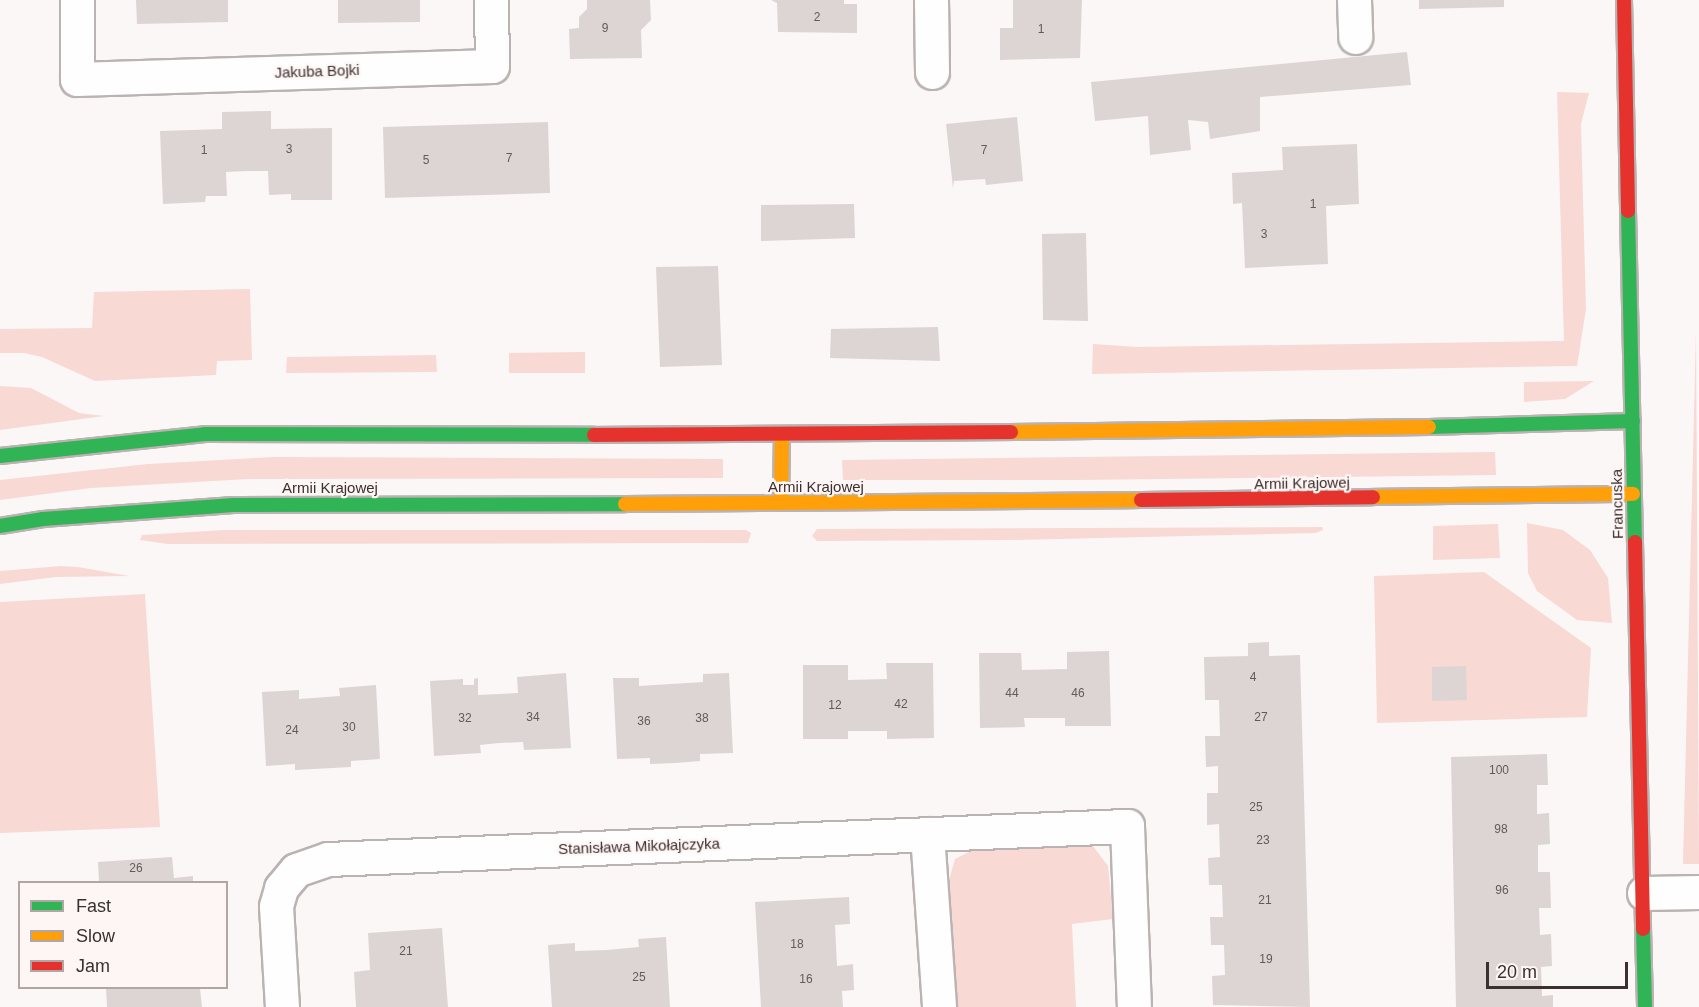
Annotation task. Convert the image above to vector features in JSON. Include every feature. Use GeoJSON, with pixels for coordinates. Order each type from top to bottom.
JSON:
{"type":"FeatureCollection","features":[{"type":"Feature","properties":{"kind":"street","name":"Jakuba Bojki"},"geometry":{"type":"LineString","coordinates":[[77,0],[77,79],[492,66],[491,0]]}},
{"type":"Feature","properties":{"kind":"street"},"geometry":{"type":"LineString","coordinates":[[931,0],[932,72]]}},
{"type":"Feature","properties":{"kind":"street"},"geometry":{"type":"LineString","coordinates":[[1354,0],[1355,37]]}},
{"type":"Feature","properties":{"kind":"street","name":"Francuska"},"geometry":{"type":"LineString","coordinates":[[1624,0],[1645,1007]]}},
{"type":"Feature","properties":{"kind":"street"},"geometry":{"type":"LineString","coordinates":[[0,456],[205,434],[782,435],[1509,426],[1633,421]]}},
{"type":"Feature","properties":{"kind":"street"},"geometry":{"type":"LineString","coordinates":[[781,503],[782,435]]}},
{"type":"Feature","properties":{"kind":"street","name":"Armii Krajowej"},"geometry":{"type":"LineString","coordinates":[[0,526],[43,519],[233,505],[781,503],[1633,494]]}},
{"type":"Feature","properties":{"kind":"street","name":"Stanisława Mikołajczyka"},"geometry":{"type":"LineString","coordinates":[[282,1007],[276,906],[281,888],[296,870],[312,863],[340,858],[1127,826],[1134,1007]]}},
{"type":"Feature","properties":{"kind":"street"},"geometry":{"type":"LineString","coordinates":[[927,834],[939,1007]]}},
{"type":"Feature","properties":{"kind":"street"},"geometry":{"type":"LineString","coordinates":[[1644,893],[1699,892]]}},
{"type":"Feature","properties":{"kind":"shaded area"},"geometry":{"type":"Polygon","coordinates":[[[1557,92],[1589,93],[1581,124],[1586,309],[1577,366],[1092,374],[1093,344],[1137,347],[1564,341],[1557,92]]]}},
{"type":"Feature","properties":{"kind":"shaded area"},"geometry":{"type":"Polygon","coordinates":[[[250,289],[252,360],[217,361],[216,375],[95,381],[42,357],[24,353],[0,353],[0,329],[92,328],[94,292],[250,289]]]}},
{"type":"Feature","properties":{"kind":"shaded area"},"geometry":{"type":"Polygon","coordinates":[[[1696,332],[1699,864],[1683,864],[1696,332]]]}},
{"type":"Feature","properties":{"kind":"shaded area"},"geometry":{"type":"Polygon","coordinates":[[[585,352],[585,373],[509,373],[509,353],[585,352]]]}},
{"type":"Feature","properties":{"kind":"shaded area"},"geometry":{"type":"Polygon","coordinates":[[[436,355],[437,372],[286,373],[287,357],[436,355]]]}},
{"type":"Feature","properties":{"kind":"shaded area"},"geometry":{"type":"Polygon","coordinates":[[[1594,381],[1565,399],[1524,402],[1524,382],[1594,381]]]}},
{"type":"Feature","properties":{"kind":"shaded area"},"geometry":{"type":"Polygon","coordinates":[[[0,386],[31,388],[79,413],[104,416],[0,430],[0,386]]]}},
{"type":"Feature","properties":{"kind":"shaded area"},"geometry":{"type":"Polygon","coordinates":[[[1495,452],[1496,475],[843,480],[842,460],[1495,452]]]}},
{"type":"Feature","properties":{"kind":"shaded area"},"geometry":{"type":"Polygon","coordinates":[[[274,457],[723,459],[723,478],[249,479],[91,488],[0,500],[0,480],[148,464],[274,457]]]}},
{"type":"Feature","properties":{"kind":"shaded area"},"geometry":{"type":"Polygon","coordinates":[[[1527,523],[1563,530],[1590,550],[1608,578],[1612,623],[1577,620],[1537,591],[1528,573],[1527,523]]]}},
{"type":"Feature","properties":{"kind":"shaded area"},"geometry":{"type":"Polygon","coordinates":[[[1498,524],[1500,558],[1433,560],[1433,526],[1498,524]]]}},
{"type":"Feature","properties":{"kind":"shaded area"},"geometry":{"type":"Polygon","coordinates":[[[1322,527],[1323,530],[1316,533],[1011,540],[817,541],[812,536],[817,529],[1322,527]]]}},
{"type":"Feature","properties":{"kind":"shaded area"},"geometry":{"type":"Polygon","coordinates":[[[224,530],[746,530],[751,533],[748,543],[168,544],[140,540],[142,535],[224,530]]]}},
{"type":"Feature","properties":{"kind":"shaded area"},"geometry":{"type":"Polygon","coordinates":[[[61,566],[129,576],[56,577],[0,584],[0,571],[61,566]]]}},
{"type":"Feature","properties":{"kind":"shaded area"},"geometry":{"type":"Polygon","coordinates":[[[1484,572],[1591,648],[1587,717],[1377,723],[1374,576],[1484,572]]]}},
{"type":"Feature","properties":{"kind":"shaded area"},"geometry":{"type":"Polygon","coordinates":[[[145,594],[160,827],[0,833],[0,602],[145,594]]]}},
{"type":"Feature","properties":{"kind":"shaded area"},"geometry":{"type":"Polygon","coordinates":[[[1081,843],[1093,846],[1108,866],[1113,919],[1072,924],[1076,1007],[957,1007],[948,884],[955,859],[979,847],[1081,843]]]}},
{"type":"Feature","properties":{"kind":"building"},"geometry":{"type":"Polygon","coordinates":[[[136,0],[228,0],[228,22],[137,24],[136,0]]]}},
{"type":"Feature","properties":{"kind":"building"},"geometry":{"type":"Polygon","coordinates":[[[338,0],[420,0],[420,22],[338,23],[338,0]]]}},
{"type":"Feature","properties":{"kind":"building"},"geometry":{"type":"Polygon","coordinates":[[[587,0],[650,0],[651,20],[641,30],[642,58],[570,59],[569,29],[579,28],[579,17],[587,9],[587,0]]]}},
{"type":"Feature","properties":{"kind":"building"},"geometry":{"type":"Polygon","coordinates":[[[771,0],[844,0],[844,4],[857,4],[857,33],[778,32],[777,3],[771,0]]]}},
{"type":"Feature","properties":{"kind":"building"},"geometry":{"type":"Polygon","coordinates":[[[1013,0],[1082,0],[1080,58],[1000,60],[1000,28],[1013,28],[1013,0]]]}},
{"type":"Feature","properties":{"kind":"building"},"geometry":{"type":"Polygon","coordinates":[[[1419,0],[1504,0],[1504,7],[1419,9],[1419,0]]]}},
{"type":"Feature","properties":{"kind":"building"},"geometry":{"type":"Polygon","coordinates":[[[1407,52],[1411,85],[1260,97],[1260,131],[1210,139],[1208,122],[1188,120],[1191,150],[1150,155],[1148,116],[1095,121],[1091,82],[1407,52]]]}},
{"type":"Feature","properties":{"kind":"building"},"geometry":{"type":"Polygon","coordinates":[[[271,111],[271,129],[332,128],[332,200],[291,200],[291,194],[269,195],[268,171],[248,171],[226,172],[227,196],[206,196],[205,202],[163,204],[160,131],[222,129],[222,112],[271,111]]]}},
{"type":"Feature","properties":{"kind":"building"},"geometry":{"type":"Polygon","coordinates":[[[1017,117],[1023,181],[986,185],[985,179],[954,181],[953,188],[946,124],[1017,117]]]}},
{"type":"Feature","properties":{"kind":"building"},"geometry":{"type":"Polygon","coordinates":[[[548,122],[550,193],[385,198],[383,127],[548,122]]]}},
{"type":"Feature","properties":{"kind":"building"},"geometry":{"type":"Polygon","coordinates":[[[1357,144],[1359,204],[1326,206],[1328,264],[1245,268],[1242,203],[1233,204],[1232,173],[1283,170],[1282,147],[1357,144]]]}},
{"type":"Feature","properties":{"kind":"building"},"geometry":{"type":"Polygon","coordinates":[[[854,204],[855,238],[761,241],[761,205],[854,204]]]}},
{"type":"Feature","properties":{"kind":"building"},"geometry":{"type":"Polygon","coordinates":[[[1086,233],[1088,321],[1043,320],[1042,234],[1086,233]]]}},
{"type":"Feature","properties":{"kind":"building"},"geometry":{"type":"Polygon","coordinates":[[[718,266],[722,365],[660,367],[656,267],[718,266]]]}},
{"type":"Feature","properties":{"kind":"building"},"geometry":{"type":"Polygon","coordinates":[[[938,327],[940,361],[830,358],[831,329],[938,327]]]}},
{"type":"Feature","properties":{"kind":"building"},"geometry":{"type":"Polygon","coordinates":[[[1269,642],[1269,656],[1300,655],[1310,1007],[1213,1005],[1212,976],[1225,975],[1224,945],[1211,945],[1210,917],[1223,917],[1222,885],[1209,885],[1208,858],[1220,857],[1219,824],[1207,825],[1207,793],[1218,793],[1218,766],[1206,767],[1205,736],[1220,736],[1219,700],[1205,700],[1204,657],[1248,656],[1248,643],[1269,642]]]}},
{"type":"Feature","properties":{"kind":"building"},"geometry":{"type":"Polygon","coordinates":[[[1109,651],[1111,726],[1065,726],[1065,718],[1024,718],[1025,727],[980,728],[979,653],[1021,653],[1022,670],[1067,669],[1067,652],[1109,651]]]}},
{"type":"Feature","properties":{"kind":"building"},"geometry":{"type":"Polygon","coordinates":[[[886,663],[933,663],[934,738],[887,739],[887,731],[848,731],[848,739],[803,739],[803,665],[848,665],[848,680],[887,679],[886,663]]]}},
{"type":"Feature","properties":{"kind":"building"},"geometry":{"type":"Polygon","coordinates":[[[1466,666],[1467,700],[1432,701],[1432,667],[1466,666]]]}},
{"type":"Feature","properties":{"kind":"building"},"geometry":{"type":"Polygon","coordinates":[[[566,673],[571,748],[524,750],[523,742],[499,743],[480,745],[481,753],[434,756],[430,681],[463,679],[463,685],[474,685],[474,679],[478,678],[478,695],[518,693],[517,677],[566,673]]]}},
{"type":"Feature","properties":{"kind":"building"},"geometry":{"type":"Polygon","coordinates":[[[729,673],[733,753],[700,754],[700,761],[675,763],[650,764],[650,758],[617,759],[613,678],[639,678],[639,686],[703,682],[703,674],[729,673]]]}},
{"type":"Feature","properties":{"kind":"building"},"geometry":{"type":"Polygon","coordinates":[[[376,685],[380,759],[351,761],[351,767],[295,770],[295,764],[266,766],[262,692],[299,690],[299,699],[340,696],[339,688],[376,685]]]}},
{"type":"Feature","properties":{"kind":"building"},"geometry":{"type":"Polygon","coordinates":[[[1547,754],[1548,785],[1537,785],[1537,814],[1549,813],[1550,844],[1538,845],[1538,872],[1550,872],[1551,908],[1539,908],[1540,935],[1551,934],[1552,966],[1541,967],[1542,996],[1553,995],[1553,1007],[1456,1007],[1451,757],[1547,754]]]}},
{"type":"Feature","properties":{"kind":"building"},"geometry":{"type":"Polygon","coordinates":[[[172,857],[174,878],[193,876],[193,881],[99,881],[98,862],[172,857]]]}},
{"type":"Feature","properties":{"kind":"building"},"geometry":{"type":"Polygon","coordinates":[[[849,897],[850,924],[835,925],[837,966],[853,964],[854,990],[842,991],[843,1007],[761,1007],[755,902],[849,897]]]}},
{"type":"Feature","properties":{"kind":"building"},"geometry":{"type":"Polygon","coordinates":[[[442,928],[448,1007],[356,1007],[354,972],[370,970],[368,933],[442,928]]]}},
{"type":"Feature","properties":{"kind":"building"},"geometry":{"type":"Polygon","coordinates":[[[666,937],[670,1007],[552,1007],[548,945],[575,943],[575,951],[607,950],[639,947],[638,939],[666,937]]]}},
{"type":"Feature","properties":{"kind":"building"},"geometry":{"type":"Polygon","coordinates":[[[106,989],[200,989],[202,1007],[107,1007],[106,989]]]}},
{"type":"Feature","properties":{"kind":"traffic: fast"},"geometry":{"type":"LineString","coordinates":[[1628,211],[1635,542]]}},
{"type":"Feature","properties":{"kind":"traffic: fast"},"geometry":{"type":"LineString","coordinates":[[1429,427],[1633,421]]}},
{"type":"Feature","properties":{"kind":"traffic: fast"},"geometry":{"type":"LineString","coordinates":[[0,456],[205,434],[594,435]]}},
{"type":"Feature","properties":{"kind":"traffic: fast"},"geometry":{"type":"LineString","coordinates":[[0,526],[43,519],[233,505],[625,504]]}},
{"type":"Feature","properties":{"kind":"traffic: fast"},"geometry":{"type":"LineString","coordinates":[[1643,929],[1645,1007]]}},
{"type":"Feature","properties":{"kind":"traffic: slow"},"geometry":{"type":"LineString","coordinates":[[1011,432],[1429,427]]}},
{"type":"Feature","properties":{"kind":"traffic: slow"},"geometry":{"type":"LineString","coordinates":[[781,503],[782,435]]}},
{"type":"Feature","properties":{"kind":"traffic: slow"},"geometry":{"type":"LineString","coordinates":[[1373,497],[1633,494]]}},
{"type":"Feature","properties":{"kind":"traffic: slow"},"geometry":{"type":"LineString","coordinates":[[625,504],[1141,500]]}},
{"type":"Feature","properties":{"kind":"traffic: jam"},"geometry":{"type":"LineString","coordinates":[[1624,0],[1628,211]]}},
{"type":"Feature","properties":{"kind":"traffic: jam"},"geometry":{"type":"LineString","coordinates":[[594,435],[1011,432]]}},
{"type":"Feature","properties":{"kind":"traffic: jam"},"geometry":{"type":"LineString","coordinates":[[1141,500],[1373,497]]}},
{"type":"Feature","properties":{"kind":"traffic: jam"},"geometry":{"type":"LineString","coordinates":[[1635,542],[1643,929]]}}]}
